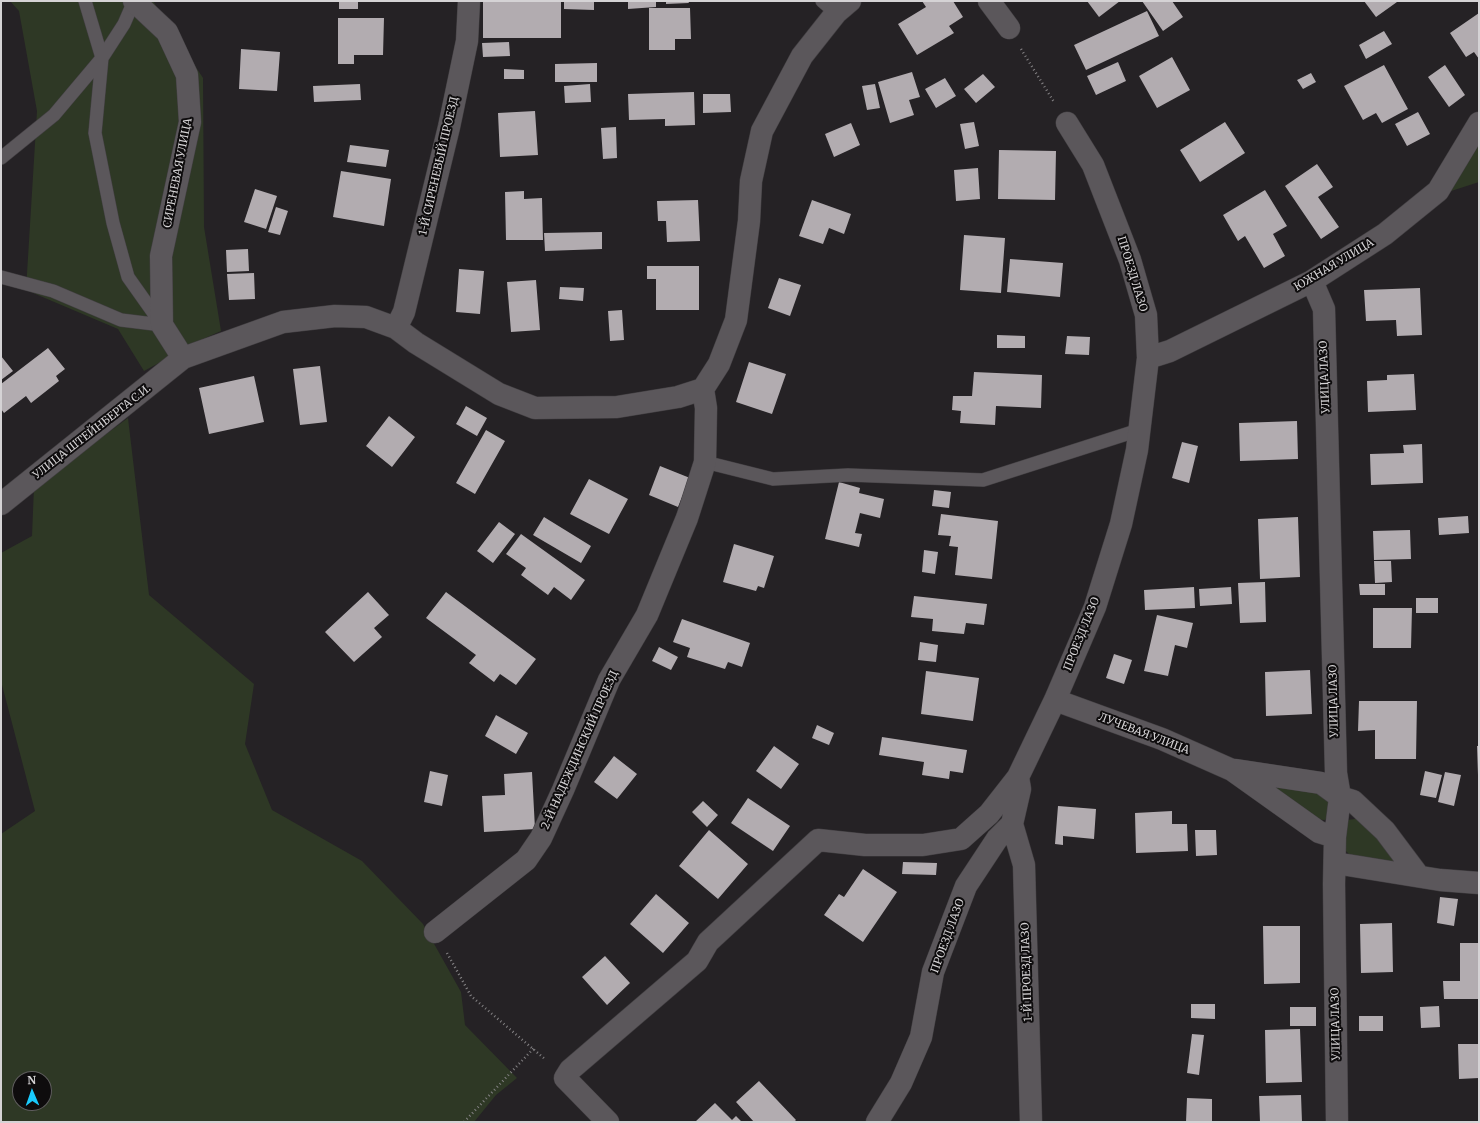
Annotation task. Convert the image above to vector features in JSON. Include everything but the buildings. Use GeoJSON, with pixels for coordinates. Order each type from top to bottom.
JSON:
{"type":"FeatureCollection","features":[{"type":"Feature","properties":{"kind":"street","name":"СИРЕНЕВАЯ УЛИЦА"},"geometry":{"type":"LineString","coordinates":[[134,1],[167,32],[187,75],[190,122],[161,256],[162,325]]}},
{"type":"Feature","properties":{"kind":"street","name":"1-Й СИРЕНЕВЫЙ ПРОЕЗД"},"geometry":{"type":"LineString","coordinates":[[396,328],[404,312],[448,127],[467,41],[469,1]]}},
{"type":"Feature","properties":{"kind":"street"},"geometry":{"type":"LineString","coordinates":[[989,1],[1009,28]]}},
{"type":"Feature","properties":{"kind":"street"},"geometry":{"type":"LineString","coordinates":[[703,389],[719,364],[736,320],[749,221],[751,180],[762,131],[802,56],[836,5]]}},
{"type":"Feature","properties":{"kind":"street","name":"ПРОЕЗД ЛАЗО"},"geometry":{"type":"LineString","coordinates":[[877,1122],[901,1083],[921,1037],[934,972],[966,886],[997,839],[1012,824],[1020,788],[1018,777],[1056,700],[1095,607],[1121,524],[1137,450],[1148,358],[1146,315],[1130,260],[1093,165],[1067,123]]}},
{"type":"Feature","properties":{"kind":"street","name":"ЮЖНАЯ УЛИЦА"},"geometry":{"type":"LineString","coordinates":[[1148,358],[1170,351],[1312,281],[1385,234],[1438,191],[1479,124]]}},
{"type":"Feature","properties":{"kind":"street","name":"УЛИЦА ЛАЗО"},"geometry":{"type":"LineString","coordinates":[[1312,281],[1324,309],[1336,773],[1340,797],[1335,838],[1337,1122]]}},
{"type":"Feature","properties":{"kind":"street","name":"УЛИЦА ШТЕЙНБЕРГА С.И."},"geometry":{"type":"LineString","coordinates":[[1,504],[183,358],[283,322],[335,316],[366,317],[396,328],[416,343],[498,394],[535,408],[617,407],[678,397],[703,389]]}},
{"type":"Feature","properties":{"kind":"street"},"geometry":{"type":"LineString","coordinates":[[162,325],[183,358]]}},
{"type":"Feature","properties":{"kind":"street","name":"2-Й НАДЕЖДИНСКИЙ ПРОЕЗД"},"geometry":{"type":"LineString","coordinates":[[435,932],[526,860],[541,838],[609,680],[647,615],[687,518],[706,462],[706,408],[703,389]]}},
{"type":"Feature","properties":{"kind":"street","name":"ЛУЧЕВАЯ УЛИЦА"},"geometry":{"type":"LineString","coordinates":[[1056,700],[1162,739],[1232,770],[1319,832],[1335,838]]}},
{"type":"Feature","properties":{"kind":"street","name":"ЛУЧЕВАЯ УЛИЦА"},"geometry":{"type":"LineString","coordinates":[[1232,770],[1321,783],[1340,797],[1353,801],[1385,831],[1418,876]]}},
{"type":"Feature","properties":{"kind":"street"},"geometry":{"type":"LineString","coordinates":[[608,1122],[565,1078],[570,1070],[697,961],[708,942],[818,840],[866,845],[923,845],[961,839],[988,814],[1018,777]]}},
{"type":"Feature","properties":{"kind":"street","name":"1-Й ПРОЕЗД ЛАЗО"},"geometry":{"type":"LineString","coordinates":[[1012,824],[1024,865],[1031,1122]]}},
{"type":"Feature","properties":{"kind":"street"},"geometry":{"type":"LineString","coordinates":[[1335,863],[1440,880],[1479,883]]}},
{"type":"Feature","properties":{"kind":"lane"},"geometry":{"type":"LineString","coordinates":[[84,1],[102,58],[95,133],[113,223],[128,277],[162,325]]}},
{"type":"Feature","properties":{"kind":"lane"},"geometry":{"type":"LineString","coordinates":[[1,158],[54,114],[102,58],[124,24],[134,1]]}},
{"type":"Feature","properties":{"kind":"lane"},"geometry":{"type":"LineString","coordinates":[[1,277],[53,290],[121,320],[162,325]]}},
{"type":"Feature","properties":{"kind":"lane"},"geometry":{"type":"LineString","coordinates":[[706,462],[773,479],[848,475],[983,480],[1139,430]]}},
{"type":"Feature","properties":{"kind":"path"},"geometry":{"type":"LineString","coordinates":[[1009,28],[1067,123]]}},
{"type":"Feature","properties":{"kind":"path"},"geometry":{"type":"LineString","coordinates":[[435,932],[472,996],[534,1048],[565,1078]]}},
{"type":"Feature","properties":{"kind":"path"},"geometry":{"type":"LineString","coordinates":[[464,1122],[534,1048]]}},
{"type":"Feature","properties":{"kind":"green space"},"geometry":{"type":"Polygon","coordinates":[[[10,1],[153,1],[203,78],[204,227],[221,331],[144,371],[118,329],[26,290],[37,111],[19,11],[10,1]]]}},
{"type":"Feature","properties":{"kind":"green space"},"geometry":{"type":"Polygon","coordinates":[[[1479,139],[1479,182],[1445,193],[1479,139]]]}},
{"type":"Feature","properties":{"kind":"green space"},"geometry":{"type":"Polygon","coordinates":[[[128,418],[149,595],[254,684],[245,744],[272,810],[362,861],[423,924],[461,992],[465,1025],[517,1078],[496,1095],[474,1122],[1,1122],[1,834],[35,811],[1,681],[1,553],[32,536],[34,487],[128,418]]]}},
{"type":"Feature","properties":{"kind":"green space"},"geometry":{"type":"Polygon","coordinates":[[[1258,779],[1319,790],[1331,800],[1332,810],[1325,820],[1311,819],[1258,779]]]}},
{"type":"Feature","properties":{"kind":"green space"},"geometry":{"type":"Polygon","coordinates":[[[1363,818],[1403,867],[1353,858],[1342,847],[1347,820],[1363,818]]]}}]}
